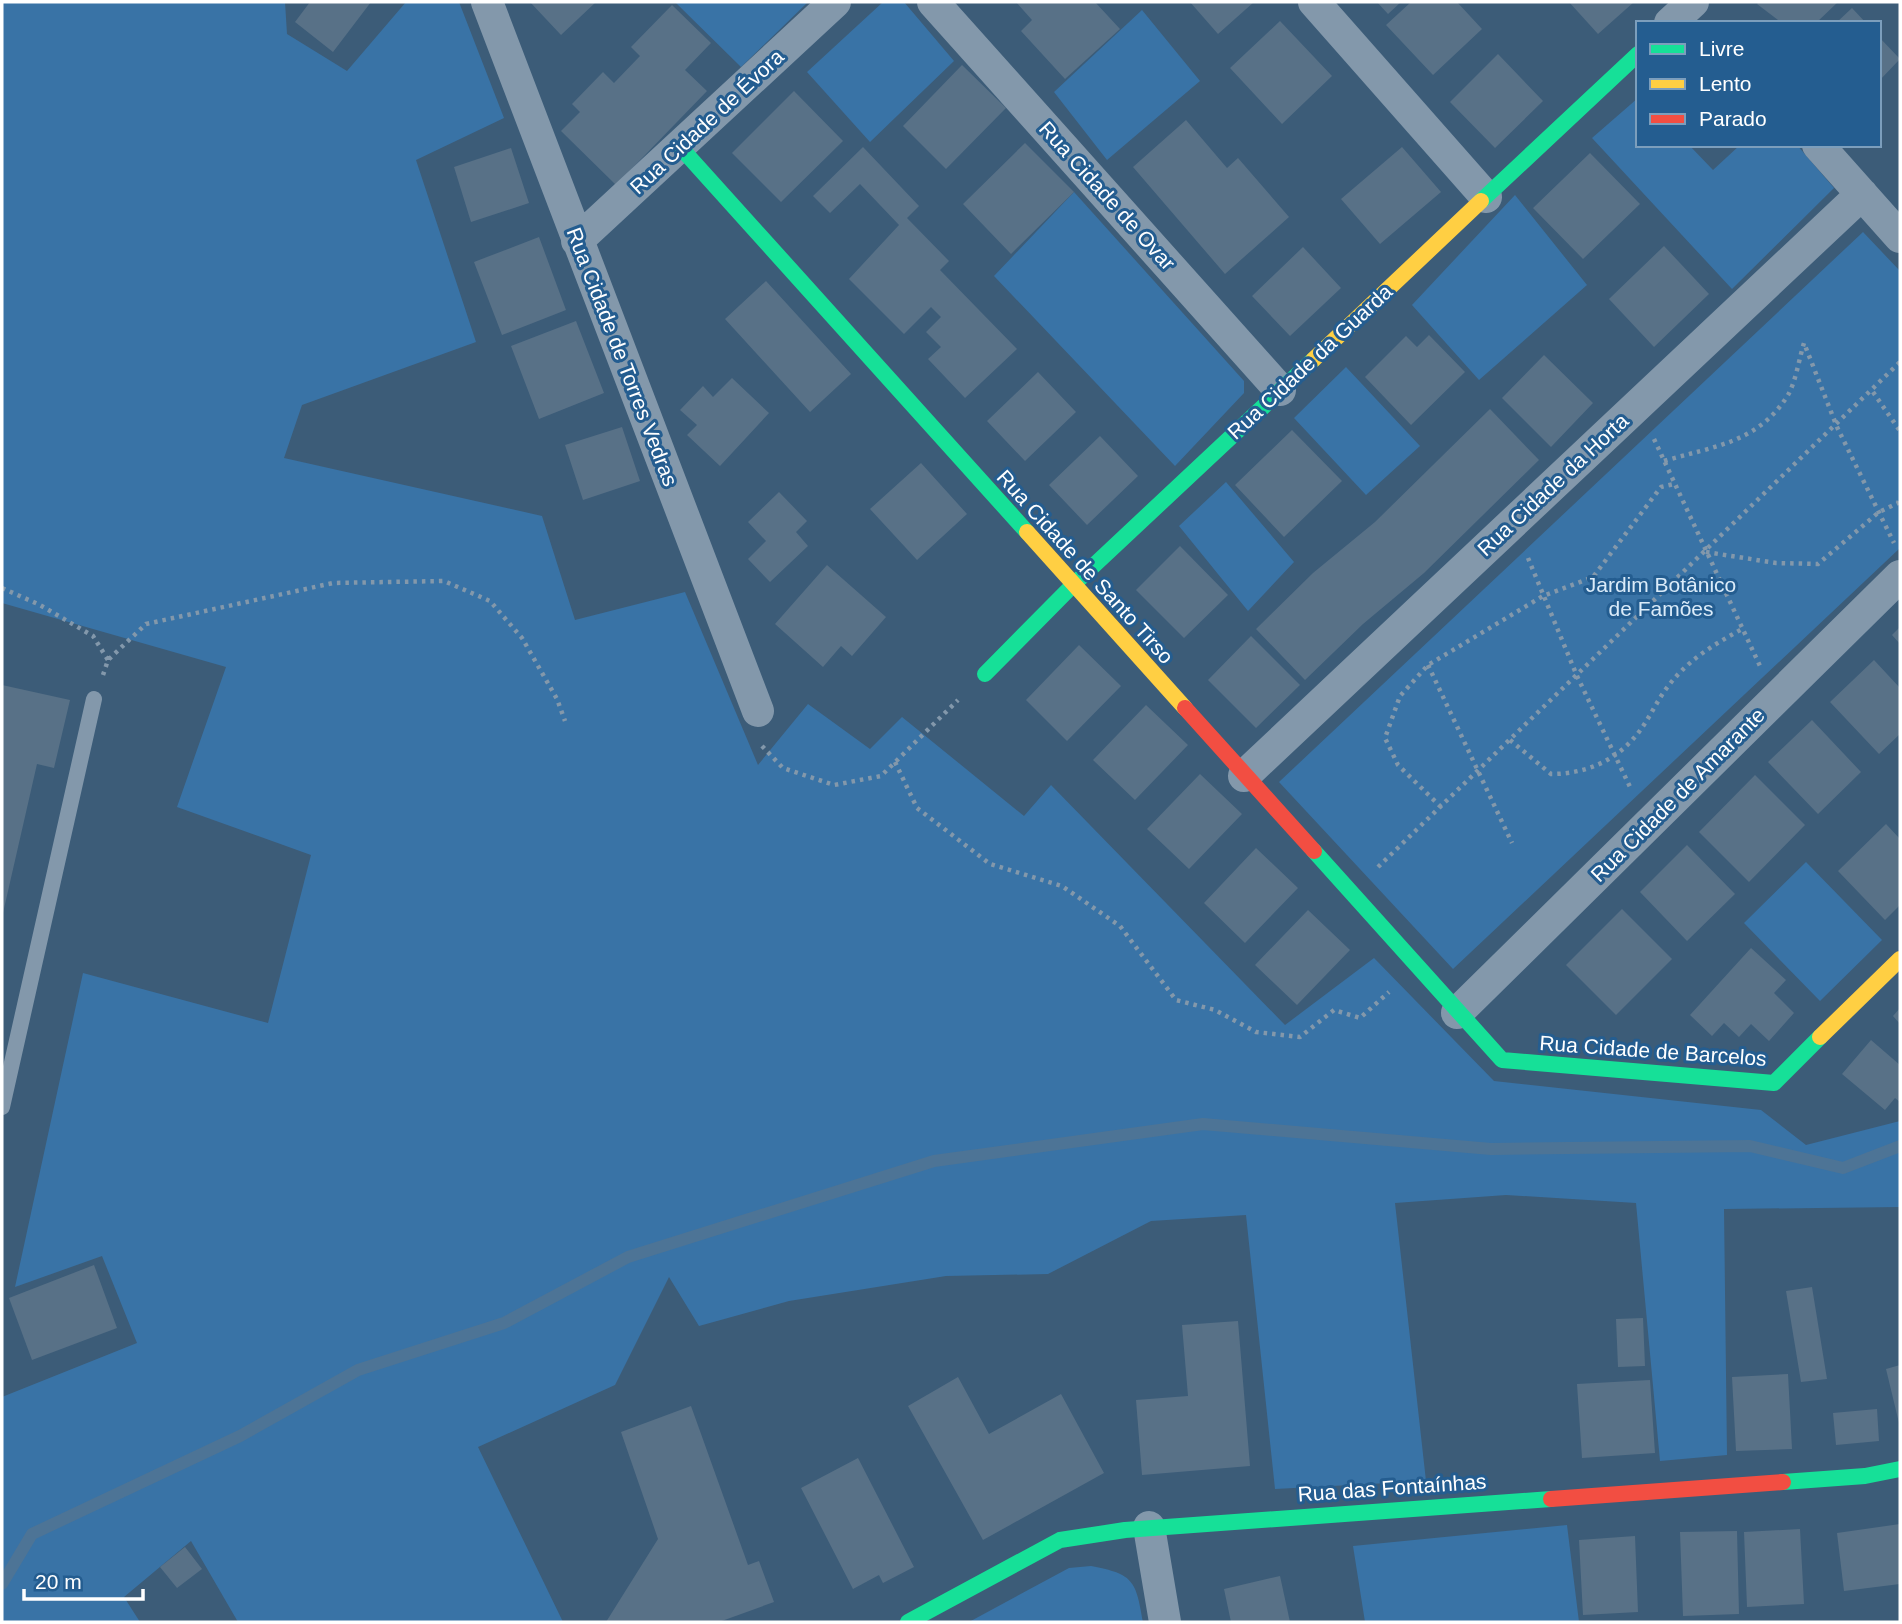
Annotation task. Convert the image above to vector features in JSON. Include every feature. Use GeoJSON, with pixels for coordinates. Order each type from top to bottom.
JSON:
{"type":"FeatureCollection","features":[{"type":"Feature","properties":{"kind":"street","name":"Rua Cidade de Torres Vedras"},"geometry":{"type":"LineString","coordinates":[[487,2],[758,711]]}},
{"type":"Feature","properties":{"kind":"street","name":"Rua Cidade de Évora"},"geometry":{"type":"LineString","coordinates":[[577,242],[835,2]]}},
{"type":"Feature","properties":{"kind":"street","name":"Rua Cidade de Ovar"},"geometry":{"type":"LineString","coordinates":[[933,2],[1280,390]]}},
{"type":"Feature","properties":{"kind":"street"},"geometry":{"type":"LineString","coordinates":[[1314,2],[1486,197]]}},
{"type":"Feature","properties":{"kind":"street","name":"Rua Cidade da Guarda"},"geometry":{"type":"LineString","coordinates":[[985,674],[1073,585],[1636,56]]}},
{"type":"Feature","properties":{"kind":"street"},"geometry":{"type":"LineString","coordinates":[[1820,147],[1900,237]]}},
{"type":"Feature","properties":{"kind":"street","name":"Rua Cidade de Santo Tirso"},"geometry":{"type":"LineString","coordinates":[[681,148],[1457,1013]]}},
{"type":"Feature","properties":{"kind":"street","name":"Rua Cidade da Horta"},"geometry":{"type":"LineString","coordinates":[[1244,776],[1862,194]]}},
{"type":"Feature","properties":{"kind":"street","name":"Rua Cidade de Amarante"},"geometry":{"type":"LineString","coordinates":[[1457,1013],[1899,563]]}},
{"type":"Feature","properties":{"kind":"street","name":"Rua Cidade de Barcelos"},"geometry":{"type":"LineString","coordinates":[[1457,1013],[1502,1060],[1774,1083],[1900,959]]}},
{"type":"Feature","properties":{"kind":"street","name":"Rua das Fontaínhas"},"geometry":{"type":"LineString","coordinates":[[908,1622],[1060,1540],[1149,1527],[1865,1476],[1900,1469]]}},
{"type":"Feature","properties":{"kind":"street"},"geometry":{"type":"LineString","coordinates":[[1149,1527],[1165,1622]]}},
{"type":"Feature","properties":{"kind":"lane"},"geometry":{"type":"LineString","coordinates":[[2,1107],[94,699]]}},
{"type":"Feature","properties":{"kind":"path"},"geometry":{"type":"LineString","coordinates":[[1664,461],[1745,438],[1768,420],[1789,393],[1804,343],[1837,427],[1879,512],[1899,563]]}},
{"type":"Feature","properties":{"kind":"path"},"geometry":{"type":"LineString","coordinates":[[1377,868],[1837,427],[1900,362]]}},
{"type":"Feature","properties":{"kind":"path"},"geometry":{"type":"LineString","coordinates":[[1873,392],[1900,432]]}},
{"type":"Feature","properties":{"kind":"path"},"geometry":{"type":"LineString","coordinates":[[1651,432],[1765,676]]}},
{"type":"Feature","properties":{"kind":"path"},"geometry":{"type":"LineString","coordinates":[[1441,807],[1398,765],[1385,738],[1401,696],[1429,665],[1543,596],[1593,577],[1661,487],[1674,484]]}},
{"type":"Feature","properties":{"kind":"path"},"geometry":{"type":"LineString","coordinates":[[1706,552],[1776,563],[1818,564],[1879,512],[1898,503],[1900,498]]}},
{"type":"Feature","properties":{"kind":"path"},"geometry":{"type":"LineString","coordinates":[[1525,550],[1577,676],[1635,797]]}},
{"type":"Feature","properties":{"kind":"path"},"geometry":{"type":"LineString","coordinates":[[94,699],[108,660],[146,624],[192,611],[333,583],[444,582],[490,601],[522,638],[557,699],[565,721]]}},
{"type":"Feature","properties":{"kind":"path"},"geometry":{"type":"LineString","coordinates":[[2,588],[40,605],[93,636],[108,660]]}},
{"type":"Feature","properties":{"kind":"path"},"geometry":{"type":"LineString","coordinates":[[1510,740],[1551,774],[1577,774],[1614,754],[1634,739],[1671,683],[1707,647],[1742,629]]}},
{"type":"Feature","properties":{"kind":"path"},"geometry":{"type":"LineString","coordinates":[[1429,665],[1512,843]]}},
{"type":"Feature","properties":{"kind":"path"},"geometry":{"type":"LineString","coordinates":[[758,711],[761,746],[783,768],[834,785],[881,776],[985,674]]}},
{"type":"Feature","properties":{"kind":"path"},"geometry":{"type":"LineString","coordinates":[[895,762],[917,808],[990,864],[1062,886],[1120,926],[1176,1000],[1215,1010],[1256,1032],[1300,1037],[1334,1010],[1360,1018],[1417,968]]}},
{"type":"Feature","properties":{"kind":"green space"},"geometry":{"type":"Polygon","coordinates":[[[2,2],[285,2],[287,34],[347,71],[406,2],[459,2],[504,118],[416,160],[476,342],[302,405],[284,458],[542,516],[575,620],[685,592],[758,765],[808,704],[870,749],[902,717],[1024,816],[1051,785],[1285,1025],[1374,958],[1494,1081],[1761,1110],[1806,1145],[1900,1121],[1900,1207],[1724,1209],[1727,1455],[1660,1461],[1636,1203],[1506,1195],[1395,1203],[1426,1481],[1275,1489],[1246,1215],[1151,1221],[1048,1274],[946,1276],[789,1301],[699,1326],[669,1277],[615,1385],[478,1447],[563,1622],[238,1622],[191,1541],[124,1597],[140,1622],[2,1622],[2,1397],[137,1343],[102,1256],[15,1287],[83,973],[268,1023],[311,855],[177,807],[226,667],[2,603],[2,2]]]}},
{"type":"Feature","properties":{"kind":"green space"},"geometry":{"type":"Polygon","coordinates":[[[675,2],[808,2],[741,67],[675,2]]]}},
{"type":"Feature","properties":{"kind":"green space"},"geometry":{"type":"Polygon","coordinates":[[[883,2],[904,2],[954,61],[870,142],[807,72],[883,2]]]}},
{"type":"Feature","properties":{"kind":"green space"},"geometry":{"type":"Polygon","coordinates":[[[1142,10],[1200,81],[1107,160],[1054,92],[1142,10]]]}},
{"type":"Feature","properties":{"kind":"green space"},"geometry":{"type":"Polygon","coordinates":[[[1636,100],[1636,147],[1691,147],[1713,170],[1738,147],[1799,147],[1834,188],[1732,289],[1592,138],[1636,100]]]}},
{"type":"Feature","properties":{"kind":"green space"},"geometry":{"type":"Polygon","coordinates":[[[1074,192],[1244,381],[1244,393],[1175,466],[994,276],[1074,192]]]}},
{"type":"Feature","properties":{"kind":"green space"},"geometry":{"type":"Polygon","coordinates":[[[1515,195],[1587,285],[1479,380],[1412,305],[1515,195]]]}},
{"type":"Feature","properties":{"kind":"green space","name":"Jardim Botânico de Famões"},"geometry":{"type":"Polygon","coordinates":[[[1863,232],[1900,271],[1900,548],[1453,969],[1279,782],[1863,232]]]}},
{"type":"Feature","properties":{"kind":"green space"},"geometry":{"type":"Polygon","coordinates":[[[1346,367],[1420,446],[1366,495],[1294,418],[1346,367]]]}},
{"type":"Feature","properties":{"kind":"green space"},"geometry":{"type":"Polygon","coordinates":[[[1226,482],[1294,562],[1248,611],[1179,526],[1226,482]]]}},
{"type":"Feature","properties":{"kind":"green space"},"geometry":{"type":"Polygon","coordinates":[[[1806,862],[1882,940],[1820,1001],[1744,923],[1806,862]]]}},
{"type":"Feature","properties":{"kind":"green space"},"geometry":{"type":"Polygon","coordinates":[[[1567,1525],[1579,1622],[1365,1622],[1353,1546],[1567,1525]]]}},
{"type":"Feature","properties":{"kind":"green space"},"geometry":{"type":"Polygon","coordinates":[[[1091,1566],[1125,1576],[1135,1588],[1143,1622],[969,1622],[1069,1568],[1091,1566]]]}},
{"type":"Feature","properties":{"kind":"building"},"geometry":{"type":"Polygon","coordinates":[[[310,2],[371,2],[333,52],[295,22],[310,2]]]}},
{"type":"Feature","properties":{"kind":"building"},"geometry":{"type":"Polygon","coordinates":[[[530,2],[596,2],[561,35],[530,2]]]}},
{"type":"Feature","properties":{"kind":"building"},"geometry":{"type":"Polygon","coordinates":[[[1016,2],[1095,2],[1120,29],[1065,79],[1021,31],[1032,20],[1016,2]]]}},
{"type":"Feature","properties":{"kind":"building"},"geometry":{"type":"Polygon","coordinates":[[[1190,2],[1254,2],[1218,34],[1190,2]]]}},
{"type":"Feature","properties":{"kind":"building"},"geometry":{"type":"Polygon","coordinates":[[[1377,2],[1401,2],[1388,14],[1377,2]]]}},
{"type":"Feature","properties":{"kind":"building"},"geometry":{"type":"Polygon","coordinates":[[[1411,2],[1457,2],[1482,29],[1433,75],[1386,25],[1411,2]]]}},
{"type":"Feature","properties":{"kind":"building"},"geometry":{"type":"Polygon","coordinates":[[[1569,2],[1634,2],[1598,34],[1569,2]]]}},
{"type":"Feature","properties":{"kind":"building"},"geometry":{"type":"Polygon","coordinates":[[[1838,2],[1818,21],[1777,21],[1757,4],[1838,2]]]}},
{"type":"Feature","properties":{"kind":"building"},"geometry":{"type":"Polygon","coordinates":[[[672,5],[711,43],[685,70],[707,91],[616,185],[561,131],[580,112],[572,104],[603,72],[614,83],[640,56],[631,47],[672,5]]]}},
{"type":"Feature","properties":{"kind":"building"},"geometry":{"type":"Polygon","coordinates":[[[1852,8],[1864,21],[1838,21],[1852,8]]]}},
{"type":"Feature","properties":{"kind":"building"},"geometry":{"type":"Polygon","coordinates":[[[1280,21],[1332,76],[1282,124],[1230,68],[1280,21]]]}},
{"type":"Feature","properties":{"kind":"building"},"geometry":{"type":"Polygon","coordinates":[[[1881,39],[1900,59],[1881,79],[1881,39]]]}},
{"type":"Feature","properties":{"kind":"building"},"geometry":{"type":"Polygon","coordinates":[[[1498,54],[1543,101],[1495,148],[1450,102],[1498,54]]]}},
{"type":"Feature","properties":{"kind":"building"},"geometry":{"type":"Polygon","coordinates":[[[962,65],[1006,108],[946,169],[903,126],[962,65]]]}},
{"type":"Feature","properties":{"kind":"building"},"geometry":{"type":"Polygon","coordinates":[[[794,91],[843,141],[781,202],[732,153],[794,91]]]}},
{"type":"Feature","properties":{"kind":"building"},"geometry":{"type":"Polygon","coordinates":[[[1186,120],[1227,168],[1238,158],[1289,217],[1225,274],[1133,167],[1186,120]]]}},
{"type":"Feature","properties":{"kind":"building"},"geometry":{"type":"Polygon","coordinates":[[[1025,143],[1074,192],[1011,254],[963,204],[1025,143]]]}},
{"type":"Feature","properties":{"kind":"building"},"geometry":{"type":"Polygon","coordinates":[[[863,147],[919,206],[907,218],[949,261],[940,270],[1017,349],[965,398],[928,359],[941,347],[926,332],[941,317],[931,307],[904,334],[849,279],[899,225],[860,184],[830,213],[813,196],[863,147]]]}},
{"type":"Feature","properties":{"kind":"building"},"geometry":{"type":"Polygon","coordinates":[[[1402,147],[1441,192],[1380,244],[1341,199],[1402,147]]]}},
{"type":"Feature","properties":{"kind":"building"},"geometry":{"type":"Polygon","coordinates":[[[511,148],[529,203],[471,222],[454,167],[511,148]]]}},
{"type":"Feature","properties":{"kind":"building"},"geometry":{"type":"Polygon","coordinates":[[[1590,153],[1640,204],[1583,259],[1533,208],[1590,153]]]}},
{"type":"Feature","properties":{"kind":"building"},"geometry":{"type":"Polygon","coordinates":[[[539,237],[566,310],[502,335],[474,262],[539,237]]]}},
{"type":"Feature","properties":{"kind":"building"},"geometry":{"type":"Polygon","coordinates":[[[1664,246],[1709,294],[1654,347],[1609,299],[1664,246]]]}},
{"type":"Feature","properties":{"kind":"building"},"geometry":{"type":"Polygon","coordinates":[[[1303,247],[1341,288],[1290,336],[1252,296],[1303,247]]]}},
{"type":"Feature","properties":{"kind":"building"},"geometry":{"type":"Polygon","coordinates":[[[766,281],[851,374],[810,412],[725,319],[766,281]]]}},
{"type":"Feature","properties":{"kind":"building"},"geometry":{"type":"Polygon","coordinates":[[[576,321],[604,393],[539,419],[511,346],[576,321]]]}},
{"type":"Feature","properties":{"kind":"building"},"geometry":{"type":"Polygon","coordinates":[[[1429,335],[1465,372],[1411,425],[1365,377],[1406,336],[1417,347],[1429,335]]]}},
{"type":"Feature","properties":{"kind":"building"},"geometry":{"type":"Polygon","coordinates":[[[1544,355],[1593,403],[1551,447],[1502,398],[1544,355]]]}},
{"type":"Feature","properties":{"kind":"building"},"geometry":{"type":"Polygon","coordinates":[[[1038,372],[1076,412],[1025,461],[987,421],[1038,372]]]}},
{"type":"Feature","properties":{"kind":"building"},"geometry":{"type":"Polygon","coordinates":[[[732,378],[769,413],[720,466],[687,435],[697,425],[680,410],[703,386],[713,397],[732,378]]]}},
{"type":"Feature","properties":{"kind":"building"},"geometry":{"type":"Polygon","coordinates":[[[1490,409],[1539,460],[1424,573],[1363,624],[1305,680],[1256,629],[1313,573],[1375,522],[1490,409]]]}},
{"type":"Feature","properties":{"kind":"building"},"geometry":{"type":"Polygon","coordinates":[[[622,427],[640,481],[583,500],[565,445],[622,427]]]}},
{"type":"Feature","properties":{"kind":"building"},"geometry":{"type":"Polygon","coordinates":[[[1292,430],[1342,481],[1284,537],[1235,485],[1292,430]]]}},
{"type":"Feature","properties":{"kind":"building"},"geometry":{"type":"Polygon","coordinates":[[[1100,436],[1138,476],[1087,525],[1049,485],[1100,436]]]}},
{"type":"Feature","properties":{"kind":"building"},"geometry":{"type":"Polygon","coordinates":[[[921,463],[967,514],[917,560],[870,509],[921,463]]]}},
{"type":"Feature","properties":{"kind":"building"},"geometry":{"type":"Polygon","coordinates":[[[779,492],[807,521],[796,532],[808,546],[770,582],[748,559],[766,541],[748,522],[779,492]]]}},
{"type":"Feature","properties":{"kind":"building"},"geometry":{"type":"Polygon","coordinates":[[[1180,546],[1228,595],[1184,638],[1136,590],[1180,546]]]}},
{"type":"Feature","properties":{"kind":"building"},"geometry":{"type":"Polygon","coordinates":[[[827,565],[886,617],[852,656],[841,646],[823,667],[775,624],[827,565]]]}},
{"type":"Feature","properties":{"kind":"building"},"geometry":{"type":"Polygon","coordinates":[[[1900,627],[1900,644],[1892,635],[1900,627]]]}},
{"type":"Feature","properties":{"kind":"building"},"geometry":{"type":"Polygon","coordinates":[[[1251,636],[1300,685],[1256,728],[1208,680],[1251,636]]]}},
{"type":"Feature","properties":{"kind":"building"},"geometry":{"type":"Polygon","coordinates":[[[1079,645],[1121,686],[1067,741],[1026,700],[1079,645]]]}},
{"type":"Feature","properties":{"kind":"building"},"geometry":{"type":"Polygon","coordinates":[[[1874,660],[1900,688],[1900,734],[1879,754],[1830,702],[1874,660]]]}},
{"type":"Feature","properties":{"kind":"building"},"geometry":{"type":"Polygon","coordinates":[[[2,685],[70,700],[54,768],[37,764],[3,913],[2,685]]]}},
{"type":"Feature","properties":{"kind":"building"},"geometry":{"type":"Polygon","coordinates":[[[1146,705],[1188,745],[1135,800],[1093,760],[1146,705]]]}},
{"type":"Feature","properties":{"kind":"building"},"geometry":{"type":"Polygon","coordinates":[[[1812,720],[1861,772],[1818,814],[1768,762],[1812,720]]]}},
{"type":"Feature","properties":{"kind":"building"},"geometry":{"type":"Polygon","coordinates":[[[1200,774],[1242,814],[1189,869],[1147,829],[1200,774]]]}},
{"type":"Feature","properties":{"kind":"building"},"geometry":{"type":"Polygon","coordinates":[[[1755,775],[1805,825],[1749,882],[1699,832],[1755,775]]]}},
{"type":"Feature","properties":{"kind":"building"},"geometry":{"type":"Polygon","coordinates":[[[1886,824],[1900,839],[1900,905],[1885,920],[1838,871],[1886,824]]]}},
{"type":"Feature","properties":{"kind":"building"},"geometry":{"type":"Polygon","coordinates":[[[1687,845],[1735,894],[1687,941],[1640,892],[1687,845]]]}},
{"type":"Feature","properties":{"kind":"building"},"geometry":{"type":"Polygon","coordinates":[[[1256,848],[1298,888],[1245,943],[1204,903],[1256,848]]]}},
{"type":"Feature","properties":{"kind":"building"},"geometry":{"type":"Polygon","coordinates":[[[1622,909],[1672,959],[1616,1015],[1566,965],[1622,909]]]}},
{"type":"Feature","properties":{"kind":"building"},"geometry":{"type":"Polygon","coordinates":[[[1308,910],[1350,950],[1297,1005],[1255,965],[1308,910]]]}},
{"type":"Feature","properties":{"kind":"building"},"geometry":{"type":"Polygon","coordinates":[[[1751,948],[1786,980],[1774,993],[1794,1013],[1769,1041],[1751,1024],[1739,1037],[1724,1023],[1712,1036],[1690,1015],[1751,948]]]}},
{"type":"Feature","properties":{"kind":"building"},"geometry":{"type":"Polygon","coordinates":[[[1900,1008],[1900,1024],[1893,1016],[1900,1008]]]}},
{"type":"Feature","properties":{"kind":"building"},"geometry":{"type":"Polygon","coordinates":[[[1871,1040],[1900,1065],[1900,1102],[1895,1098],[1885,1110],[1842,1074],[1871,1040]]]}},
{"type":"Feature","properties":{"kind":"building"},"geometry":{"type":"Polygon","coordinates":[[[94,1265],[117,1328],[32,1360],[9,1298],[94,1265]]]}},
{"type":"Feature","properties":{"kind":"building"},"geometry":{"type":"Polygon","coordinates":[[[1812,1287],[1827,1379],[1801,1382],[1786,1291],[1812,1287]]]}},
{"type":"Feature","properties":{"kind":"building"},"geometry":{"type":"Polygon","coordinates":[[[1643,1318],[1645,1366],[1618,1367],[1616,1319],[1643,1318]]]}},
{"type":"Feature","properties":{"kind":"building"},"geometry":{"type":"Polygon","coordinates":[[[1238,1321],[1250,1466],[1142,1475],[1136,1400],[1188,1396],[1182,1325],[1238,1321]]]}},
{"type":"Feature","properties":{"kind":"building"},"geometry":{"type":"Polygon","coordinates":[[[1900,1365],[1900,1423],[1899,1423],[1886,1369],[1900,1365]]]}},
{"type":"Feature","properties":{"kind":"building"},"geometry":{"type":"Polygon","coordinates":[[[1788,1374],[1792,1449],[1736,1451],[1732,1377],[1788,1374]]]}},
{"type":"Feature","properties":{"kind":"building"},"geometry":{"type":"Polygon","coordinates":[[[958,1377],[989,1434],[1061,1394],[1104,1473],[983,1540],[908,1406],[958,1377]]]}},
{"type":"Feature","properties":{"kind":"building"},"geometry":{"type":"Polygon","coordinates":[[[1650,1380],[1655,1453],[1582,1458],[1577,1384],[1650,1380]]]}},
{"type":"Feature","properties":{"kind":"building"},"geometry":{"type":"Polygon","coordinates":[[[691,1406],[748,1565],[759,1561],[774,1602],[719,1622],[606,1622],[658,1539],[621,1432],[691,1406]]]}},
{"type":"Feature","properties":{"kind":"building"},"geometry":{"type":"Polygon","coordinates":[[[1877,1409],[1879,1441],[1836,1445],[1833,1413],[1877,1409]]]}},
{"type":"Feature","properties":{"kind":"building"},"geometry":{"type":"Polygon","coordinates":[[[858,1458],[914,1567],[883,1583],[879,1575],[853,1589],[801,1488],[858,1458]]]}},
{"type":"Feature","properties":{"kind":"building"},"geometry":{"type":"Polygon","coordinates":[[[1900,1524],[1900,1584],[1844,1591],[1837,1533],[1900,1524]]]}},
{"type":"Feature","properties":{"kind":"building"},"geometry":{"type":"Polygon","coordinates":[[[1800,1529],[1804,1604],[1747,1607],[1744,1532],[1800,1529]]]}},
{"type":"Feature","properties":{"kind":"building"},"geometry":{"type":"Polygon","coordinates":[[[1737,1531],[1739,1614],[1683,1616],[1680,1532],[1737,1531]]]}},
{"type":"Feature","properties":{"kind":"building"},"geometry":{"type":"Polygon","coordinates":[[[1635,1536],[1638,1612],[1583,1615],[1579,1540],[1635,1536]]]}},
{"type":"Feature","properties":{"kind":"building"},"geometry":{"type":"Polygon","coordinates":[[[185,1547],[202,1569],[177,1588],[160,1567],[185,1547]]]}},
{"type":"Feature","properties":{"kind":"building"},"geometry":{"type":"Polygon","coordinates":[[[1280,1576],[1290,1622],[1231,1622],[1224,1589],[1280,1576]]]}},
{"type":"Feature","properties":{"kind":"waterway"},"geometry":{"type":"LineString","coordinates":[[2,1584],[32,1534],[240,1436],[358,1370],[504,1323],[628,1257],[934,1161],[1203,1124],[1491,1149],[1750,1146],[1843,1168],[1900,1146]]}},
{"type":"Feature","properties":{"kind":"traffic: fast"},"geometry":{"type":"LineString","coordinates":[[1481,201],[1636,56]]}},
{"type":"Feature","properties":{"kind":"traffic: fast"},"geometry":{"type":"LineString","coordinates":[[681,148],[1027,532]]}},
{"type":"Feature","properties":{"kind":"traffic: fast"},"geometry":{"type":"LineString","coordinates":[[985,674],[1073,585],[1313,360]]}},
{"type":"Feature","properties":{"kind":"traffic: fast"},"geometry":{"type":"LineString","coordinates":[[1314,851],[1502,1060],[1774,1083],[1820,1037]]}},
{"type":"Feature","properties":{"kind":"traffic: fast"},"geometry":{"type":"LineString","coordinates":[[1783,1482],[1865,1476],[1900,1469]]}},
{"type":"Feature","properties":{"kind":"traffic: fast"},"geometry":{"type":"LineString","coordinates":[[908,1622],[1060,1540],[1125,1530],[1551,1499]]}},
{"type":"Feature","properties":{"kind":"traffic: slow"},"geometry":{"type":"LineString","coordinates":[[1313,360],[1481,201]]}},
{"type":"Feature","properties":{"kind":"traffic: slow"},"geometry":{"type":"LineString","coordinates":[[1027,532],[1185,708]]}},
{"type":"Feature","properties":{"kind":"traffic: slow"},"geometry":{"type":"LineString","coordinates":[[1820,1037],[1900,959]]}},
{"type":"Feature","properties":{"kind":"traffic: jam"},"geometry":{"type":"LineString","coordinates":[[1185,708],[1314,851]]}},
{"type":"Feature","properties":{"kind":"traffic: jam"},"geometry":{"type":"LineString","coordinates":[[1551,1499],[1783,1482]]}}]}
